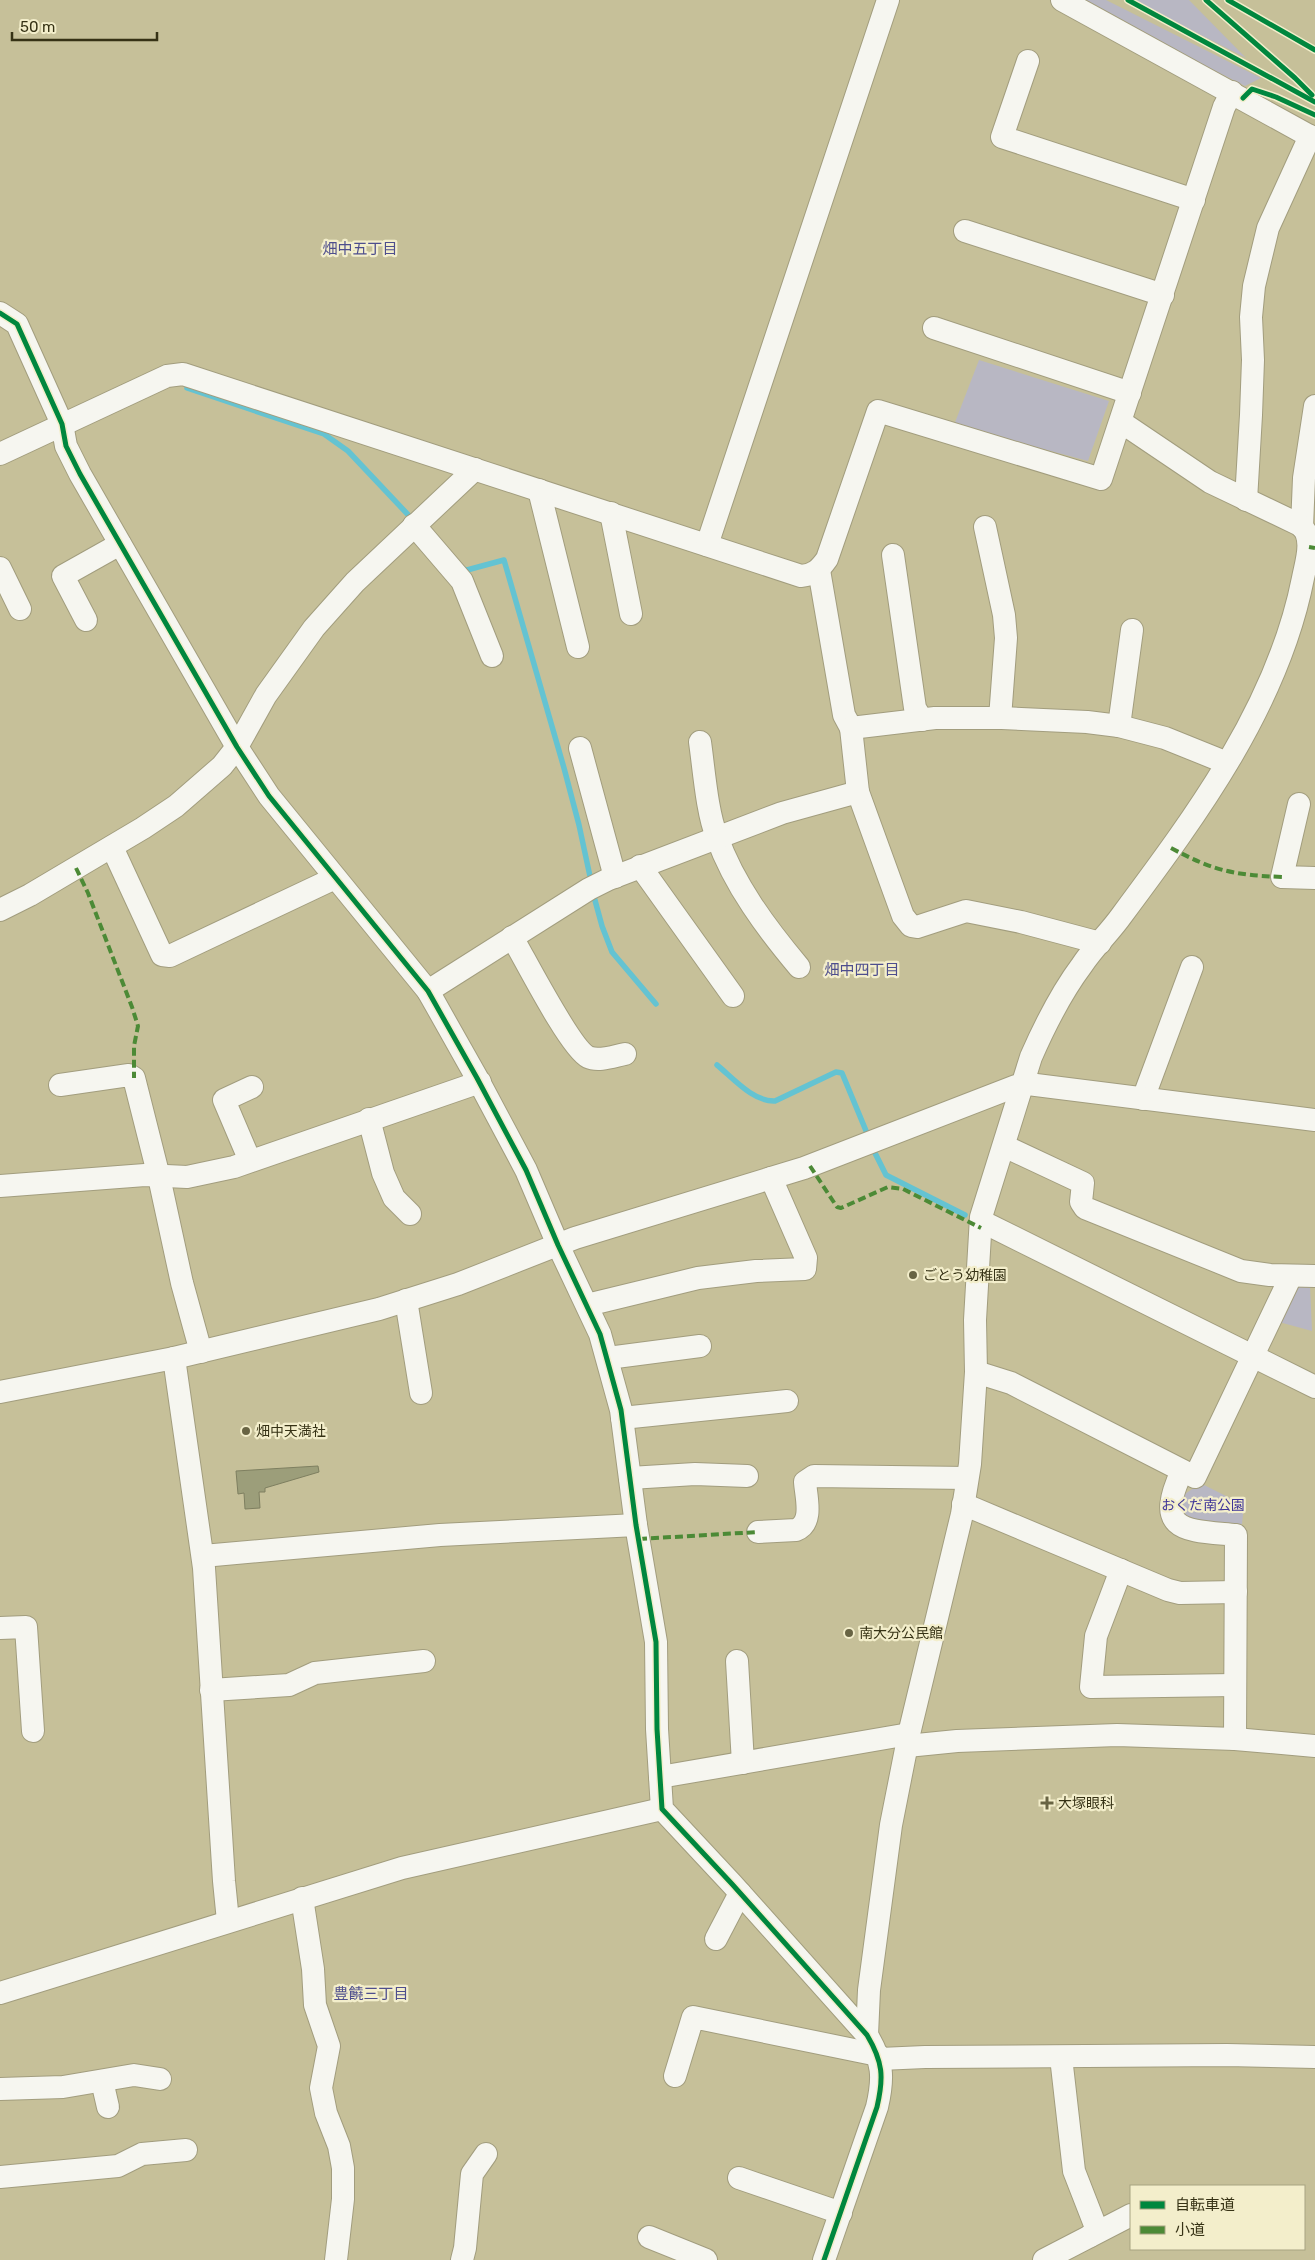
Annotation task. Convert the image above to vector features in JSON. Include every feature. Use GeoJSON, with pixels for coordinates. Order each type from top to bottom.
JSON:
{"type":"FeatureCollection","features":[{"type":"Feature","properties":{"kind":"street"},"geometry":{"type":"LineString","coordinates":[[707,545],[888,0]]}},
{"type":"Feature","properties":{"kind":"street"},"geometry":{"type":"LineString","coordinates":[[1062,0],[1312,137],[1268,228],[1254,286],[1251,317],[1253,360],[1246,500]]}},
{"type":"Feature","properties":{"kind":"street"},"geometry":{"type":"LineString","coordinates":[[1028,61],[1002,137],[1194,200]]}},
{"type":"Feature","properties":{"kind":"street"},"geometry":{"type":"LineString","coordinates":[[810,573],[827,559],[878,411],[1101,479],[1224,107],[1232,92]]}},
{"type":"Feature","properties":{"kind":"street"},"geometry":{"type":"LineString","coordinates":[[965,231],[1163,296]]}},
{"type":"Feature","properties":{"kind":"street"},"geometry":{"type":"LineString","coordinates":[[0,313],[17,324],[62,424],[66,446],[73,460],[237,747],[269,796],[428,991],[480,1082],[526,1170],[558,1245],[600,1334],[608,1358],[622,1418],[636,1525],[656,1642],[662,1809],[740,1893],[867,2036],[879,2057],[882,2083],[877,2107],[824,2260]]}},
{"type":"Feature","properties":{"kind":"street"},"geometry":{"type":"LineString","coordinates":[[934,328],[1130,393]]}},
{"type":"Feature","properties":{"kind":"street"},"geometry":{"type":"LineString","coordinates":[[0,454],[167,376],[183,374],[707,545],[810,573]]}},
{"type":"Feature","properties":{"kind":"street"},"geometry":{"type":"LineString","coordinates":[[1302,526],[1304,478],[1315,406]]}},
{"type":"Feature","properties":{"kind":"street"},"geometry":{"type":"LineString","coordinates":[[867,2036],[868,1990],[891,1825],[908,1740],[963,1504],[967,1478],[976,1372],[975,1320],[981,1221],[1031,1058],[1060,998],[1082,965],[1122,916],[1228,763],[1266,692],[1281,658],[1290,632],[1309,549],[1307,533],[1302,526],[1210,482],[1121,422]]}},
{"type":"Feature","properties":{"kind":"street"},"geometry":{"type":"LineString","coordinates":[[0,910],[112,846],[176,806],[222,766],[237,747],[266,695],[314,628],[355,582],[475,469]]}},
{"type":"Feature","properties":{"kind":"street"},"geometry":{"type":"LineString","coordinates":[[540,490],[578,647]]}},
{"type":"Feature","properties":{"kind":"street"},"geometry":{"type":"LineString","coordinates":[[610,513],[631,614]]}},
{"type":"Feature","properties":{"kind":"street"},"geometry":{"type":"LineString","coordinates":[[414,525],[462,581],[492,656]]}},
{"type":"Feature","properties":{"kind":"street"},"geometry":{"type":"LineString","coordinates":[[985,527],[1004,615],[1006,638],[1000,718]]}},
{"type":"Feature","properties":{"kind":"street"},"geometry":{"type":"LineString","coordinates":[[86,620],[63,576],[120,544]]}},
{"type":"Feature","properties":{"kind":"street"},"geometry":{"type":"LineString","coordinates":[[893,555],[915,708],[922,720]]}},
{"type":"Feature","properties":{"kind":"street"},"geometry":{"type":"LineString","coordinates":[[0,568],[20,609]]}},
{"type":"Feature","properties":{"kind":"street"},"geometry":{"type":"LineString","coordinates":[[810,573],[844,716],[851,728],[858,792],[903,916],[911,926],[917,927],[966,911],[1022,922],[1100,943]]}},
{"type":"Feature","properties":{"kind":"street"},"geometry":{"type":"LineString","coordinates":[[1119,726],[1132,630]]}},
{"type":"Feature","properties":{"kind":"street"},"geometry":{"type":"LineString","coordinates":[[851,728],[922,720],[1000,718],[1060,720],[1119,726],[1165,738],[1228,763]]}},
{"type":"Feature","properties":{"kind":"street"},"geometry":{"type":"LineString","coordinates":[[700,742],[716,837],[755,910],[779,943],[800,967]]}},
{"type":"Feature","properties":{"kind":"street"},"geometry":{"type":"LineString","coordinates":[[580,748],[615,877]]}},
{"type":"Feature","properties":{"kind":"street"},"geometry":{"type":"LineString","coordinates":[[428,991],[590,889],[615,877],[782,813],[858,792]]}},
{"type":"Feature","properties":{"kind":"street"},"geometry":{"type":"LineString","coordinates":[[1299,804],[1282,877],[1315,878]]}},
{"type":"Feature","properties":{"kind":"street"},"geometry":{"type":"LineString","coordinates":[[112,846],[162,954],[170,956],[335,878]]}},
{"type":"Feature","properties":{"kind":"street"},"geometry":{"type":"LineString","coordinates":[[640,866],[733,996]]}},
{"type":"Feature","properties":{"kind":"street"},"geometry":{"type":"LineString","coordinates":[[512,937],[568,1035],[580,1051],[588,1057],[597,1059],[625,1054]]}},
{"type":"Feature","properties":{"kind":"street"},"geometry":{"type":"LineString","coordinates":[[1143,1099],[1192,967]]}},
{"type":"Feature","properties":{"kind":"street"},"geometry":{"type":"LineString","coordinates":[[60,1085],[129,1075],[134,1078],[159,1177],[182,1283],[202,1352]]}},
{"type":"Feature","properties":{"kind":"street"},"geometry":{"type":"LineString","coordinates":[[0,1186],[145,1176],[187,1177],[234,1167],[480,1082]]}},
{"type":"Feature","properties":{"kind":"street"},"geometry":{"type":"LineString","coordinates":[[0,1392],[202,1352],[406,1300],[458,1284],[604,1229],[804,1168],[1022,1084],[1315,1120]]}},
{"type":"Feature","properties":{"kind":"street"},"geometry":{"type":"LineString","coordinates":[[250,1161],[224,1100],[252,1087]]}},
{"type":"Feature","properties":{"kind":"street"},"geometry":{"type":"LineString","coordinates":[[369,1119],[383,1173],[394,1198],[410,1214]]}},
{"type":"Feature","properties":{"kind":"street"},"geometry":{"type":"LineString","coordinates":[[1004,1146],[1083,1183],[1081,1202],[1085,1208],[1241,1271],[1291,1276],[1315,1276]]}},
{"type":"Feature","properties":{"kind":"street"},"geometry":{"type":"LineString","coordinates":[[587,1305],[698,1278],[756,1271],[805,1269],[806,1258],[771,1178]]}},
{"type":"Feature","properties":{"kind":"street"},"geometry":{"type":"LineString","coordinates":[[981,1221],[1315,1387]]}},
{"type":"Feature","properties":{"kind":"street"},"geometry":{"type":"LineString","coordinates":[[976,1372],[1011,1383],[1195,1477],[1291,1276]]}},
{"type":"Feature","properties":{"kind":"street"},"geometry":{"type":"LineString","coordinates":[[406,1300],[421,1393]]}},
{"type":"Feature","properties":{"kind":"street"},"geometry":{"type":"LineString","coordinates":[[608,1358],[700,1346]]}},
{"type":"Feature","properties":{"kind":"street"},"geometry":{"type":"LineString","coordinates":[[174,1358],[203,1556],[228,1921]]}},
{"type":"Feature","properties":{"kind":"street"},"geometry":{"type":"LineString","coordinates":[[622,1418],[787,1401]]}},
{"type":"Feature","properties":{"kind":"street"},"geometry":{"type":"LineString","coordinates":[[1182,1471],[1172,1495],[1172,1513],[1182,1526],[1189,1530],[1236,1535],[1235,1739]]}},
{"type":"Feature","properties":{"kind":"street"},"geometry":{"type":"LineString","coordinates":[[630,1478],[695,1474],[747,1476]]}},
{"type":"Feature","properties":{"kind":"street"},"geometry":{"type":"LineString","coordinates":[[758,1532],[796,1530],[801,1528],[807,1519],[805,1482],[814,1476],[967,1478]]}},
{"type":"Feature","properties":{"kind":"street"},"geometry":{"type":"LineString","coordinates":[[963,1504],[1168,1590],[1180,1593],[1236,1592]]}},
{"type":"Feature","properties":{"kind":"street"},"geometry":{"type":"LineString","coordinates":[[203,1556],[440,1535],[636,1525]]}},
{"type":"Feature","properties":{"kind":"street"},"geometry":{"type":"LineString","coordinates":[[1120,1570],[1096,1636],[1091,1686],[1235,1685]]}},
{"type":"Feature","properties":{"kind":"street"},"geometry":{"type":"LineString","coordinates":[[0,1628],[26,1627],[33,1731]]}},
{"type":"Feature","properties":{"kind":"street"},"geometry":{"type":"LineString","coordinates":[[211,1690],[289,1685],[315,1673],[424,1661]]}},
{"type":"Feature","properties":{"kind":"street"},"geometry":{"type":"LineString","coordinates":[[737,1661],[743,1763]]}},
{"type":"Feature","properties":{"kind":"street"},"geometry":{"type":"LineString","coordinates":[[660,1777],[743,1763],[908,1740],[957,1741],[1077,1735],[1151,1735],[1235,1739],[1315,1746]]}},
{"type":"Feature","properties":{"kind":"street"},"geometry":{"type":"LineString","coordinates":[[0,1993],[402,1868],[662,1809]]}},
{"type":"Feature","properties":{"kind":"street"},"geometry":{"type":"LineString","coordinates":[[716,1939],[740,1893]]}},
{"type":"Feature","properties":{"kind":"street"},"geometry":{"type":"LineString","coordinates":[[302,1898],[315,2005],[329,2046],[321,2088],[326,2113],[338,2146],[343,2168],[343,2199],[336,2260]]}},
{"type":"Feature","properties":{"kind":"street"},"geometry":{"type":"LineString","coordinates":[[675,2076],[693,2017],[879,2057],[1227,2055],[1315,2057]]}},
{"type":"Feature","properties":{"kind":"street"},"geometry":{"type":"LineString","coordinates":[[1061,2057],[1074,2172],[1095,2225],[1095,2231],[1090,2236]]}},
{"type":"Feature","properties":{"kind":"street"},"geometry":{"type":"LineString","coordinates":[[0,2089],[63,2087],[134,2075],[160,2079]]}},
{"type":"Feature","properties":{"kind":"street"},"geometry":{"type":"LineString","coordinates":[[102,2080],[108,2107]]}},
{"type":"Feature","properties":{"kind":"street"},"geometry":{"type":"LineString","coordinates":[[0,2177],[118,2166],[142,2154],[186,2150]]}},
{"type":"Feature","properties":{"kind":"street"},"geometry":{"type":"LineString","coordinates":[[462,2260],[466,2248],[472,2174],[486,2154]]}},
{"type":"Feature","properties":{"kind":"street"},"geometry":{"type":"LineString","coordinates":[[740,2178],[841,2213]]}},
{"type":"Feature","properties":{"kind":"street"},"geometry":{"type":"LineString","coordinates":[[1044,2260],[1130,2216]]}},
{"type":"Feature","properties":{"kind":"street"},"geometry":{"type":"LineString","coordinates":[[649,2237],[706,2260]]}},
{"type":"Feature","properties":{"kind":"green space"},"geometry":{"type":"Polygon","coordinates":[[[1075,0],[1106,0],[1261,78],[1245,86],[1075,0]]]}},
{"type":"Feature","properties":{"kind":"green space"},"geometry":{"type":"Polygon","coordinates":[[[1132,0],[1189,0],[1246,58],[1132,0]]]}},
{"type":"Feature","properties":{"kind":"green space"},"geometry":{"type":"Polygon","coordinates":[[[979,360],[1109,401],[1088,461],[954,425],[979,360]]]}},
{"type":"Feature","properties":{"kind":"green space"},"geometry":{"type":"Polygon","coordinates":[[[1296,1286],[1310,1286],[1312,1331],[1279,1322],[1296,1286]]]}},
{"type":"Feature","properties":{"kind":"green space","name":"おくだ南公園"},"geometry":{"type":"Polygon","coordinates":[[[1198,1485],[1204,1485],[1244,1505],[1242,1524],[1193,1523],[1180,1511],[1182,1496],[1198,1485]]]}},
{"type":"Feature","properties":{"kind":"building"},"geometry":{"type":"Polygon","coordinates":[[[318,1466],[319,1472],[265,1488],[265,1492],[259,1492],[260,1508],[245,1509],[244,1493],[238,1494],[236,1471],[318,1466]]]}},
{"type":"Feature","properties":{"kind":"waterway"},"geometry":{"type":"LineString","coordinates":[[187,388],[324,434],[348,451],[414,521]]}},
{"type":"Feature","properties":{"kind":"waterway"},"geometry":{"type":"LineString","coordinates":[[461,568],[467,570],[504,560],[564,768],[591,881]]}},
{"type":"Feature","properties":{"kind":"waterway"},"geometry":{"type":"LineString","coordinates":[[593,893],[602,926],[612,952],[656,1004]]}},
{"type":"Feature","properties":{"kind":"waterway"},"geometry":{"type":"LineString","coordinates":[[717,1065],[759,1098],[775,1101],[836,1072],[842,1073],[869,1138]]}},
{"type":"Feature","properties":{"kind":"waterway"},"geometry":{"type":"LineString","coordinates":[[872,1147],[886,1175],[965,1215]]}},
{"type":"Feature","properties":{"kind":"marked path"},"geometry":{"type":"LineString","coordinates":[[1309,547],[1315,548]]}},
{"type":"Feature","properties":{"kind":"marked path"},"geometry":{"type":"LineString","coordinates":[[1171,848],[1212,867],[1250,875],[1282,877]]}},
{"type":"Feature","properties":{"kind":"marked path"},"geometry":{"type":"LineString","coordinates":[[76,868],[88,893],[138,1026],[134,1046],[134,1078]]}},
{"type":"Feature","properties":{"kind":"marked path"},"geometry":{"type":"LineString","coordinates":[[810,1166],[837,1207],[841,1208],[888,1187],[903,1189],[981,1228]]}},
{"type":"Feature","properties":{"kind":"marked path"},"geometry":{"type":"LineString","coordinates":[[639,1539],[758,1532]]}},
{"type":"Feature","properties":{"kind":"cycle path"},"geometry":{"type":"LineString","coordinates":[[1128,0],[1315,102]]}},
{"type":"Feature","properties":{"kind":"cycle path"},"geometry":{"type":"LineString","coordinates":[[1206,0],[1312,95]]}},
{"type":"Feature","properties":{"kind":"cycle path"},"geometry":{"type":"LineString","coordinates":[[1228,0],[1315,50]]}},
{"type":"Feature","properties":{"kind":"cycle path"},"geometry":{"type":"LineString","coordinates":[[1243,98],[1252,89],[1276,97],[1315,115]]}},
{"type":"Feature","properties":{"kind":"cycle path"},"geometry":{"type":"LineString","coordinates":[[0,313],[17,324],[62,424],[66,446],[80,474],[237,747],[269,796],[428,991],[526,1170],[558,1245],[600,1334],[621,1410],[636,1525],[656,1642],[657,1729],[662,1809],[867,2035],[876,2053],[881,2070],[881,2087],[877,2107],[824,2260]]}},
{"type":"Feature","properties":{"kind":"place","name":"ごとう幼稚園"},"geometry":{"type":"Point","coordinates":[913,1275]}},
{"type":"Feature","properties":{"kind":"place","name":"畑中天満社"},"geometry":{"type":"Point","coordinates":[246,1431]}},
{"type":"Feature","properties":{"kind":"place","name":"南大分公民館"},"geometry":{"type":"Point","coordinates":[849,1633]}},
{"type":"Feature","properties":{"kind":"place","name":"大塚眼科"},"geometry":{"type":"Point","coordinates":[1047,1803]}},
{"type":"Feature","properties":{"kind":"district","name":"畑中五丁目"},"geometry":{"type":"Point","coordinates":[360,249]}},
{"type":"Feature","properties":{"kind":"district","name":"畑中四丁目"},"geometry":{"type":"Point","coordinates":[862,970]}},
{"type":"Feature","properties":{"kind":"district","name":"豊饒三丁目"},"geometry":{"type":"Point","coordinates":[371,1994]}}]}
